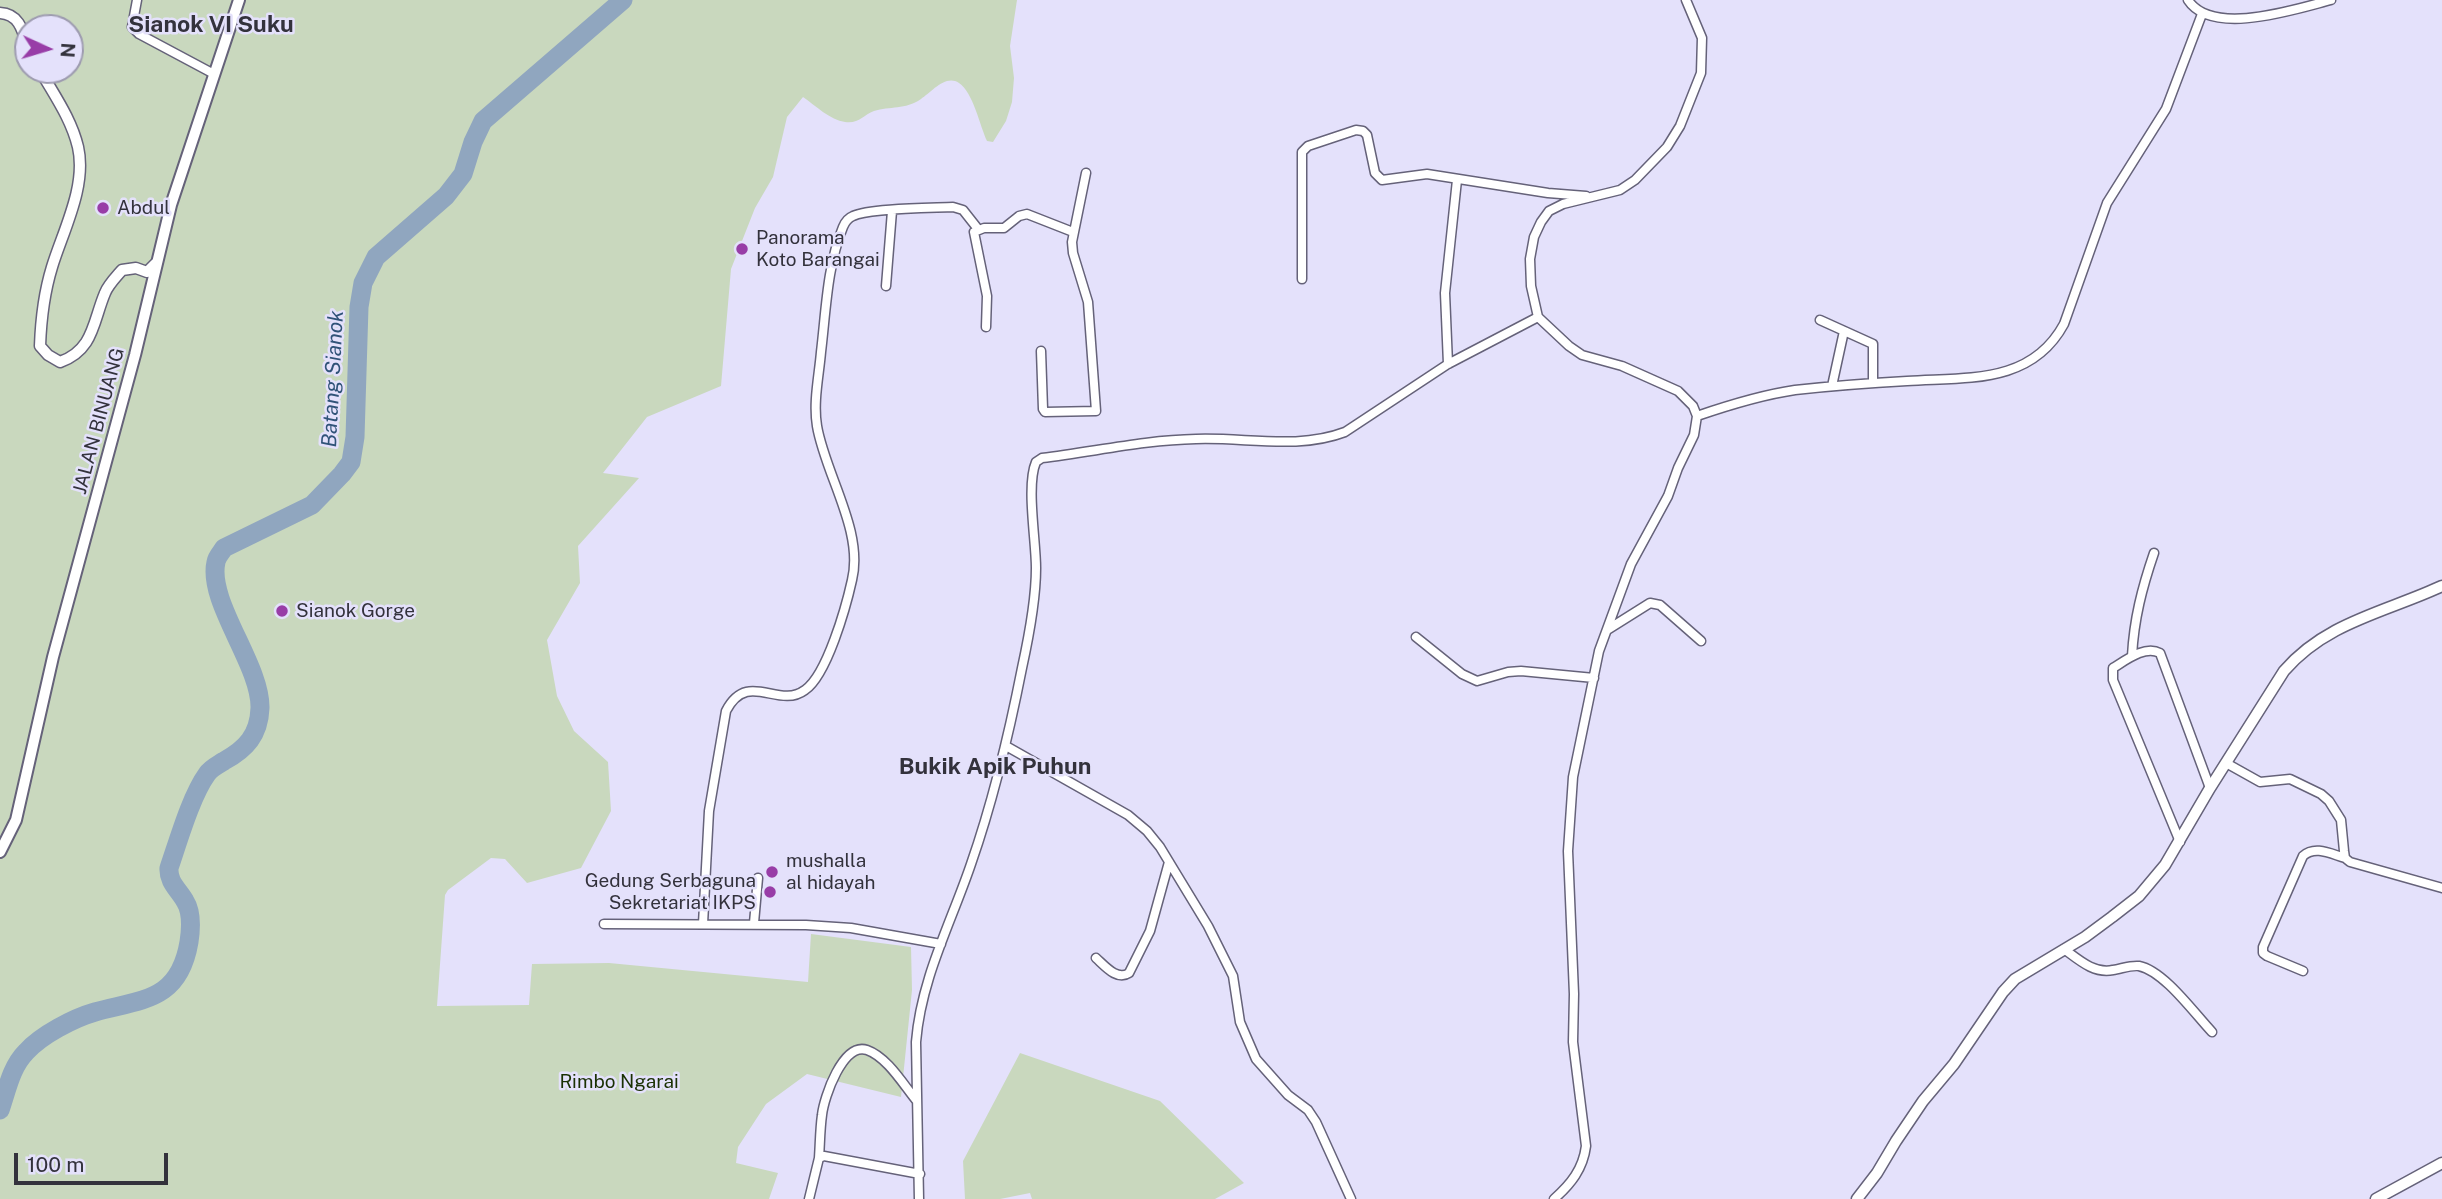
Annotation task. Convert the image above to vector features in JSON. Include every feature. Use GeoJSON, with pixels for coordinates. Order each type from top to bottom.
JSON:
{"type":"FeatureCollection","features":[{"type":"Feature","properties":{"kind":"main road","name":"JALAN BINUANG"},"geometry":{"type":"LineString","coordinates":[[0,852],[16,820],[53,656],[135,355],[171,205],[239,0]]}},
{"type":"Feature","properties":{"kind":"street"},"geometry":{"type":"LineString","coordinates":[[137,0],[132,27],[139,34],[214,74]]}},
{"type":"Feature","properties":{"kind":"street"},"geometry":{"type":"LineString","coordinates":[[1554,1199],[1567,1187],[1577,1172],[1584,1160],[1586,1146],[1573,1042],[1573,949],[1568,851],[1573,777],[1599,651],[1631,564],[1668,496],[1694,435],[1697,416],[1693,406],[1678,391],[1622,366],[1582,355],[1538,317],[1531,286],[1530,259],[1534,237],[1549,211],[1563,204],[1620,190],[1635,180],[1667,147],[1680,126],[1701,73],[1703,52],[1702,38],[1686,0]]}},
{"type":"Feature","properties":{"kind":"street"},"geometry":{"type":"LineString","coordinates":[[2188,0],[2202,14],[2215,18],[2286,13],[2331,0]]}},
{"type":"Feature","properties":{"kind":"street"},"geometry":{"type":"LineString","coordinates":[[1697,416],[1747,399],[1832,386],[1992,375],[2039,355],[2054,342],[2064,324],[2107,203],[2166,109],[2202,14]]}},
{"type":"Feature","properties":{"kind":"street"},"geometry":{"type":"LineString","coordinates":[[49,84],[62,106],[79,150],[75,197],[42,305],[40,346],[60,362],[72,358],[95,329],[105,292],[122,270],[136,268],[147,272],[155,264]]}},
{"type":"Feature","properties":{"kind":"street"},"geometry":{"type":"LineString","coordinates":[[1301,279],[1302,152],[1308,146],[1356,130],[1367,135],[1375,173],[1382,180],[1427,174],[1548,193],[1596,197]]}},
{"type":"Feature","properties":{"kind":"street"},"geometry":{"type":"LineString","coordinates":[[1041,351],[1045,412],[1096,411],[1088,302],[1073,253],[1073,232],[1086,173]]}},
{"type":"Feature","properties":{"kind":"street"},"geometry":{"type":"LineString","coordinates":[[1448,364],[1446,293],[1457,180]]}},
{"type":"Feature","properties":{"kind":"street"},"geometry":{"type":"LineString","coordinates":[[703,924],[709,811],[726,711],[732,700],[751,690],[787,696],[797,695],[808,689],[825,665],[853,577],[850,533],[817,424],[818,385],[830,277],[842,227],[854,215],[953,207],[963,210],[978,229]]}},
{"type":"Feature","properties":{"kind":"street"},"geometry":{"type":"LineString","coordinates":[[886,286],[892,211]]}},
{"type":"Feature","properties":{"kind":"street"},"geometry":{"type":"LineString","coordinates":[[986,327],[987,296],[974,232],[978,229],[1004,229],[1019,216],[1027,214],[1073,232]]}},
{"type":"Feature","properties":{"kind":"street"},"geometry":{"type":"LineString","coordinates":[[919,1199],[916,1100],[918,1018],[941,944],[977,847],[1006,746],[1034,598],[1036,569],[1032,483],[1036,462],[1042,458],[1171,440],[1306,441],[1330,438],[1345,432],[1448,364],[1538,317]]}},
{"type":"Feature","properties":{"kind":"street"},"geometry":{"type":"LineString","coordinates":[[1820,320],[1872,344],[1873,383]]}},
{"type":"Feature","properties":{"kind":"street"},"geometry":{"type":"LineString","coordinates":[[1832,386],[1844,331]]}},
{"type":"Feature","properties":{"kind":"street"},"geometry":{"type":"LineString","coordinates":[[2132,656],[2134,624],[2140,595],[2154,554]]}},
{"type":"Feature","properties":{"kind":"street"},"geometry":{"type":"LineString","coordinates":[[1857,1199],[1923,1101],[1954,1064],[2003,992],[2015,979],[2112,917],[2139,896],[2165,865],[2284,671],[2309,646],[2368,614],[2442,586]]}},
{"type":"Feature","properties":{"kind":"street"},"geometry":{"type":"LineString","coordinates":[[1607,631],[1655,603],[1701,641]]}},
{"type":"Feature","properties":{"kind":"street"},"geometry":{"type":"LineString","coordinates":[[1416,636],[1462,674],[1477,681],[1521,671],[1594,678]]}},
{"type":"Feature","properties":{"kind":"street"},"geometry":{"type":"LineString","coordinates":[[2180,842],[2112,676],[2113,668],[2132,656],[2152,650],[2163,657],[2210,788]]}},
{"type":"Feature","properties":{"kind":"street"},"geometry":{"type":"LineString","coordinates":[[1006,746],[1128,814],[1147,831],[1208,926],[1233,976],[1240,1022],[1256,1059],[1269,1077],[1308,1110],[1351,1199]]}},
{"type":"Feature","properties":{"kind":"street"},"geometry":{"type":"LineString","coordinates":[[2226,763],[2260,782],[2290,779],[2321,794],[2341,820],[2345,858]]}},
{"type":"Feature","properties":{"kind":"street"},"geometry":{"type":"LineString","coordinates":[[2303,971],[2267,956],[2263,953],[2263,947],[2303,856],[2309,851],[2316,850],[2345,858],[2350,862],[2442,888]]}},
{"type":"Feature","properties":{"kind":"street"},"geometry":{"type":"LineString","coordinates":[[1096,958],[1118,976],[1129,973],[1150,931],[1169,862]]}},
{"type":"Feature","properties":{"kind":"street"},"geometry":{"type":"LineString","coordinates":[[754,923],[758,878]]}},
{"type":"Feature","properties":{"kind":"street"},"geometry":{"type":"LineString","coordinates":[[604,924],[754,923],[851,928],[941,944]]}},
{"type":"Feature","properties":{"kind":"street"},"geometry":{"type":"LineString","coordinates":[[2064,949],[2081,962],[2103,972],[2140,966],[2158,975],[2212,1032]]}},
{"type":"Feature","properties":{"kind":"street"},"geometry":{"type":"LineString","coordinates":[[809,1199],[819,1158],[826,1095],[840,1066],[853,1051],[870,1051],[882,1060],[916,1100]]}},
{"type":"Feature","properties":{"kind":"street"},"geometry":{"type":"LineString","coordinates":[[819,1158],[831,1157],[920,1174]]}},
{"type":"Feature","properties":{"kind":"street"},"geometry":{"type":"LineString","coordinates":[[2376,1199],[2442,1163]]}},
{"type":"Feature","properties":{"kind":"green space","name":"Sianok Gorge"},"geometry":{"type":"Polygon","coordinates":[[[0,0],[1017,0],[1010,46],[1014,78],[1012,102],[1006,121],[993,142],[987,141],[964,87],[954,81],[939,85],[915,102],[874,111],[854,122],[834,119],[803,97],[787,117],[773,177],[755,208],[731,269],[721,386],[647,417],[603,473],[639,478],[578,546],[580,583],[547,640],[557,696],[574,731],[608,762],[611,811],[581,868],[527,883],[505,859],[491,858],[445,895],[437,1006],[529,1005],[532,964],[609,963],[808,982],[811,934],[911,947],[912,990],[901,1097],[807,1074],[766,1104],[738,1147],[736,1163],[778,1173],[769,1199],[0,1199],[0,0]]]}},
{"type":"Feature","properties":{"kind":"green space"},"geometry":{"type":"Polygon","coordinates":[[[1020,1053],[1160,1101],[1244,1183],[1215,1199],[1032,1199],[1030,1193],[1000,1199],[965,1199],[963,1161],[1020,1053]]]}},
{"type":"Feature","properties":{"kind":"waterway","name":"Batang Sianok"},"geometry":{"type":"LineString","coordinates":[[0,1110],[10,1079],[21,1058],[32,1046],[77,1018],[156,994],[168,987],[184,961],[190,937],[190,915],[185,901],[172,881],[169,868],[201,783],[210,770],[239,751],[250,740],[257,726],[260,708],[252,673],[219,596],[215,578],[217,560],[224,548],[312,505],[351,462],[355,437],[359,307],[363,283],[376,257],[446,196],[463,174],[483,121],[623,0]]}},
{"type":"Feature","properties":{"kind":"place","name":"Abdul"},"geometry":{"type":"Point","coordinates":[103,208]}},
{"type":"Feature","properties":{"kind":"place","name":"Panorama Koto Barangai"},"geometry":{"type":"Point","coordinates":[742,249]}},
{"type":"Feature","properties":{"kind":"place","name":"Sianok Gorge"},"geometry":{"type":"Point","coordinates":[282,611]}},
{"type":"Feature","properties":{"kind":"place","name":"mushalla al hidayah"},"geometry":{"type":"Point","coordinates":[772,872]}},
{"type":"Feature","properties":{"kind":"place","name":"Gedung Serbaguna Sekretariat IKPS"},"geometry":{"type":"Point","coordinates":[770,892]}},
{"type":"Feature","properties":{"kind":"district","name":"Sianok VI Suku"},"geometry":{"type":"Point","coordinates":[211,25]}},
{"type":"Feature","properties":{"kind":"district","name":"Bukik Apik Puhun"},"geometry":{"type":"Point","coordinates":[995,767]}},
{"type":"Feature","properties":{"kind":"park label","name":"Rimbo Ngarai"},"geometry":{"type":"Point","coordinates":[619,1082]}}]}
